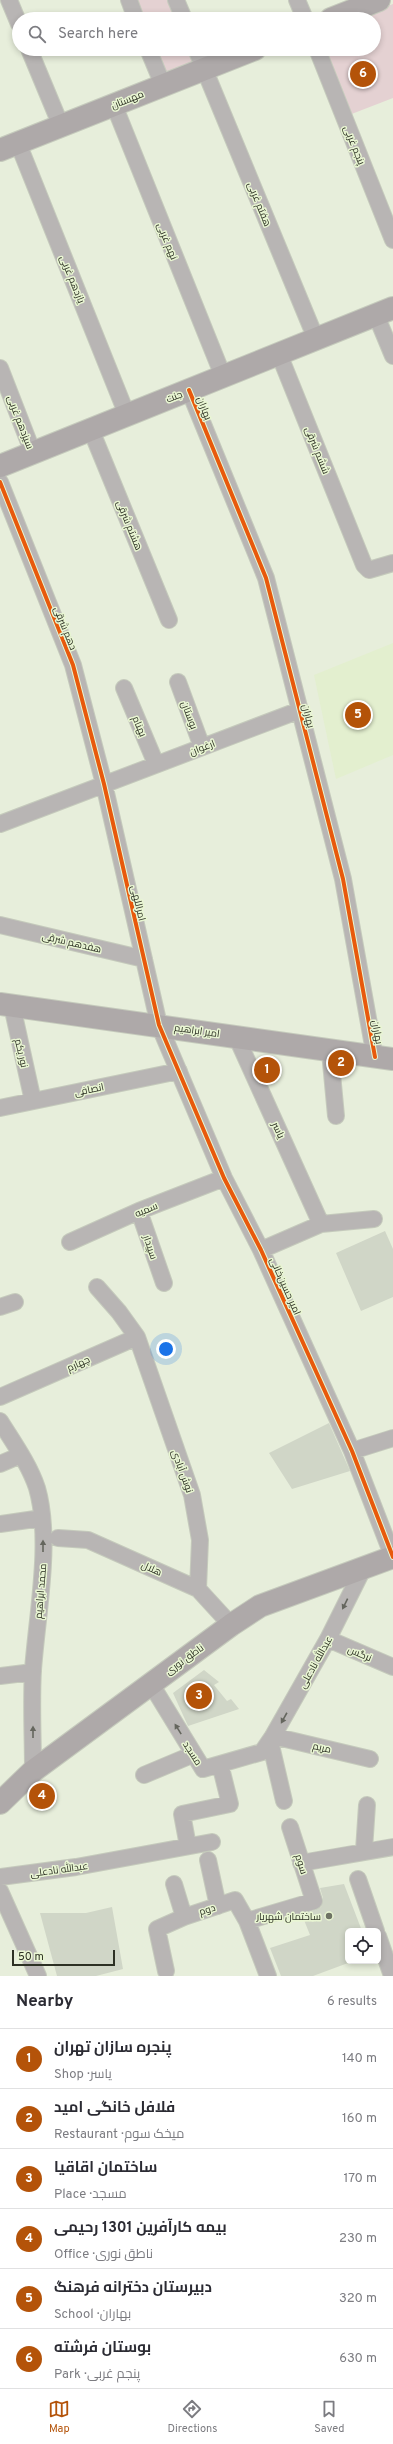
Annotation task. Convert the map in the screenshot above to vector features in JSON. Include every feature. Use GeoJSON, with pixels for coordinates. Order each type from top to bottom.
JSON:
{"type":"FeatureCollection","features":[{"type":"Feature","properties":{"kind":"street"},"geometry":{"type":"LineString","coordinates":[[9,0],[14,12]]}},
{"type":"Feature","properties":{"kind":"street"},"geometry":{"type":"LineString","coordinates":[[129,0],[133,12]]}},
{"type":"Feature","properties":{"kind":"street"},"geometry":{"type":"LineString","coordinates":[[176,0],[181,12]]}},
{"type":"Feature","properties":{"kind":"street"},"geometry":{"type":"LineString","coordinates":[[297,0],[302,12]]}},
{"type":"Feature","properties":{"kind":"street"},"geometry":{"type":"LineString","coordinates":[[348,12],[378,0]]}},
{"type":"Feature","properties":{"kind":"street"},"geometry":{"type":"LineString","coordinates":[[32,56],[61,126]]}},
{"type":"Feature","properties":{"kind":"street"},"geometry":{"type":"LineString","coordinates":[[151,56],[163,85]]}},
{"type":"Feature","properties":{"kind":"street","name":"هفتم غربی"},"geometry":{"type":"LineString","coordinates":[[199,56],[316,339]]}},
{"type":"Feature","properties":{"kind":"street","name":"مهستان"},"geometry":{"type":"LineString","coordinates":[[9,146],[237,56]]}},
{"type":"Feature","properties":{"kind":"street","name":"پنجم غربی"},"geometry":{"type":"LineString","coordinates":[[320,56],[393,240]]}},
{"type":"Feature","properties":{"kind":"street","name":"نهم غربی"},"geometry":{"type":"LineString","coordinates":[[114,105],[223,376]]}},
{"type":"Feature","properties":{"kind":"street","name":"یازدهم غربی"},"geometry":{"type":"LineString","coordinates":[[9,146],[127,415]]}},
{"type":"Feature","properties":{"kind":"street"},"geometry":{"type":"LineString","coordinates":[[384,312],[393,356]]}},
{"type":"Feature","properties":{"kind":"street","name":"جنت"},"geometry":{"type":"LineString","coordinates":[[0,466],[384,312]]}},
{"type":"Feature","properties":{"kind":"street","name":"ششم شرقی"},"geometry":{"type":"LineString","coordinates":[[279,354],[364,565],[370,570],[393,563]]}},
{"type":"Feature","properties":{"kind":"street","name":"سیزدهم غربی"},"geometry":{"type":"LineString","coordinates":[[0,368],[33,453]]}},
{"type":"Feature","properties":{"kind":"street","name":"بهاران"},"geometry":{"type":"LineString","coordinates":[[189,390],[266,578],[343,879],[384,1058]]}},
{"type":"Feature","properties":{"kind":"street","name":"هشتم شرقی"},"geometry":{"type":"LineString","coordinates":[[91,430],[169,620]]}},
{"type":"Feature","properties":{"kind":"street","name":"دهم شرقی"},"geometry":{"type":"LineString","coordinates":[[0,482],[73,665],[104,784]]}},
{"type":"Feature","properties":{"kind":"street","name":"بوستان"},"geometry":{"type":"LineString","coordinates":[[178,682],[202,747]]}},
{"type":"Feature","properties":{"kind":"street","name":"بهنام"},"geometry":{"type":"LineString","coordinates":[[124,688],[156,764]]}},
{"type":"Feature","properties":{"kind":"street","name":"ارغوان"},"geometry":{"type":"LineString","coordinates":[[0,824],[300,710]]}},
{"type":"Feature","properties":{"kind":"street","name":"امراللهی"},"geometry":{"type":"LineString","coordinates":[[104,784],[158,1025]]}},
{"type":"Feature","properties":{"kind":"street","name":"هفدهم شرقی"},"geometry":{"type":"LineString","coordinates":[[0,925],[144,959]]}},
{"type":"Feature","properties":{"kind":"street","name":"امیر ابراهیم"},"geometry":{"type":"LineString","coordinates":[[6,1005],[236,1036],[330,1052],[384,1058]]}},
{"type":"Feature","properties":{"kind":"street","name":"نور یکم"},"geometry":{"type":"LineString","coordinates":[[6,1005],[33,1101]]}},
{"type":"Feature","properties":{"kind":"street","name":"امیر حسین‌خانی"},"geometry":{"type":"LineString","coordinates":[[158,1025],[224,1178],[261,1250],[352,1451],[393,1557]]}},
{"type":"Feature","properties":{"kind":"street","name":"یاسر"},"geometry":{"type":"LineString","coordinates":[[236,1036],[321,1224]]}},
{"type":"Feature","properties":{"kind":"street"},"geometry":{"type":"LineString","coordinates":[[330,1052],[336,1116]]}},
{"type":"Feature","properties":{"kind":"street","name":"انصافی"},"geometry":{"type":"LineString","coordinates":[[0,1108],[179,1071]]}},
{"type":"Feature","properties":{"kind":"street","name":"سمیه"},"geometry":{"type":"LineString","coordinates":[[70,1242],[139,1211],[224,1178]]}},
{"type":"Feature","properties":{"kind":"street","name":"سپیدار"},"geometry":{"type":"LineString","coordinates":[[139,1211],[164,1283]]}},
{"type":"Feature","properties":{"kind":"street"},"geometry":{"type":"LineString","coordinates":[[261,1250],[321,1224],[374,1219]]}},
{"type":"Feature","properties":{"kind":"street"},"geometry":{"type":"LineString","coordinates":[[97,1287],[120,1312],[137,1337]]}},
{"type":"Feature","properties":{"kind":"street","name":"نوش آبادی"},"geometry":{"type":"LineString","coordinates":[[137,1337],[192,1495],[200,1540],[198,1588]]}},
{"type":"Feature","properties":{"kind":"street","name":"چهارم"},"geometry":{"type":"LineString","coordinates":[[0,1397],[137,1337]]}},
{"type":"Feature","properties":{"kind":"street","name":"محمد ابراهیم"},"geometry":{"type":"LineString","coordinates":[[0,1421],[21,1455],[36,1487],[42,1518],[43,1555],[33,1672],[32,1770]]}},
{"type":"Feature","properties":{"kind":"street"},"geometry":{"type":"LineString","coordinates":[[352,1451],[393,1438]]}},
{"type":"Feature","properties":{"kind":"street"},"geometry":{"type":"LineString","coordinates":[[0,1464],[21,1455]]}},
{"type":"Feature","properties":{"kind":"street"},"geometry":{"type":"LineString","coordinates":[[0,1524],[42,1518]]}},
{"type":"Feature","properties":{"kind":"street","name":"هلال"},"geometry":{"type":"LineString","coordinates":[[58,1538],[88,1540],[198,1588],[231,1625]]}},
{"type":"Feature","properties":{"kind":"street","name":"ناطق نوری"},"geometry":{"type":"LineString","coordinates":[[0,1803],[32,1770],[231,1625],[260,1606],[393,1557]]}},
{"type":"Feature","properties":{"kind":"street","name":"عبدالله نادعلی"},"geometry":{"type":"LineString","coordinates":[[269,1743],[328,1639],[363,1569]]}},
{"type":"Feature","properties":{"kind":"street","name":"نرگس"},"geometry":{"type":"LineString","coordinates":[[328,1639],[393,1667]]}},
{"type":"Feature","properties":{"kind":"street"},"geometry":{"type":"LineString","coordinates":[[0,1676],[33,1672]]}},
{"type":"Feature","properties":{"kind":"street","name":"مسجد"},"geometry":{"type":"LineString","coordinates":[[151,1684],[203,1769],[220,1764],[269,1743]]}},
{"type":"Feature","properties":{"kind":"street"},"geometry":{"type":"LineString","coordinates":[[269,1743],[284,1801]]}},
{"type":"Feature","properties":{"kind":"street","name":"مریم"},"geometry":{"type":"LineString","coordinates":[[269,1743],[370,1759]]}},
{"type":"Feature","properties":{"kind":"street"},"geometry":{"type":"LineString","coordinates":[[144,1775],[194,1754]]}},
{"type":"Feature","properties":{"kind":"street"},"geometry":{"type":"LineString","coordinates":[[188,1846],[182,1814],[230,1804],[220,1764]]}},
{"type":"Feature","properties":{"kind":"street"},"geometry":{"type":"LineString","coordinates":[[364,1850],[367,1805]]}},
{"type":"Feature","properties":{"kind":"street","name":"سوم"},"geometry":{"type":"LineString","coordinates":[[247,1921],[314,1901],[290,1827]]}},
{"type":"Feature","properties":{"kind":"street","name":"عبدالله نادعلی"},"geometry":{"type":"LineString","coordinates":[[0,1877],[76,1867],[212,1842]]}},
{"type":"Feature","properties":{"kind":"street"},"geometry":{"type":"LineString","coordinates":[[302,1863],[364,1850],[393,1847]]}},
{"type":"Feature","properties":{"kind":"street"},"geometry":{"type":"LineString","coordinates":[[208,1860],[218,1906]]}},
{"type":"Feature","properties":{"kind":"street"},"geometry":{"type":"LineString","coordinates":[[358,1880],[375,1928]]}},
{"type":"Feature","properties":{"kind":"street"},"geometry":{"type":"LineString","coordinates":[[174,1884],[184,1917]]}},
{"type":"Feature","properties":{"kind":"street"},"geometry":{"type":"LineString","coordinates":[[0,1891],[38,1976]]}},
{"type":"Feature","properties":{"kind":"street","name":"دوم"},"geometry":{"type":"LineString","coordinates":[[166,1971],[157,1929],[184,1917],[235,1900],[247,1921]]}},
{"type":"Feature","properties":{"kind":"street"},"geometry":{"type":"LineString","coordinates":[[247,1921],[268,1976]]}},
{"type":"Feature","properties":{"kind":"street"},"geometry":{"type":"LineString","coordinates":[[381,1945],[392,1976]]}},
{"type":"Feature","properties":{"kind":"shaded area"},"geometry":{"type":"Polygon","coordinates":[[[136,0],[169,0],[174,12],[141,12],[136,0]]]}},
{"type":"Feature","properties":{"kind":"shaded area"},"geometry":{"type":"Polygon","coordinates":[[[393,4],[393,98],[349,115],[326,56],[381,56],[381,12],[372,12],[393,4]]]}},
{"type":"Feature","properties":{"kind":"shaded area"},"geometry":{"type":"Polygon","coordinates":[[[159,56],[192,56],[197,67],[168,78],[159,56]]]}},
{"type":"Feature","properties":{"kind":"shaded area"},"geometry":{"type":"Polygon","coordinates":[[[393,643],[393,755],[336,779],[314,675],[393,643]]]}},
{"type":"Feature","properties":{"kind":"building"},"geometry":{"type":"Polygon","coordinates":[[[385,1231],[393,1249],[393,1297],[361,1311],[336,1253],[385,1231]]]}},
{"type":"Feature","properties":{"kind":"building"},"geometry":{"type":"Polygon","coordinates":[[[329,1423],[350,1471],[292,1489],[269,1453],[329,1423]]]}},
{"type":"Feature","properties":{"kind":"building"},"geometry":{"type":"Polygon","coordinates":[[[204,1670],[219,1682],[214,1685],[227,1701],[231,1699],[239,1709],[188,1726],[173,1693],[204,1670]]]}},
{"type":"Feature","properties":{"kind":"building","name":"ساختمان شهریار"},"geometry":{"type":"Polygon","coordinates":[[[344,1884],[361,1928],[345,1928],[345,1964],[313,1976],[281,1976],[270,1948],[310,1935],[302,1915],[321,1907],[323,1898],[320,1888],[344,1884]]]}},
{"type":"Feature","properties":{"kind":"building"},"geometry":{"type":"Polygon","coordinates":[[[112,1907],[123,1969],[96,1976],[57,1976],[40,1913],[86,1913],[112,1907]]]}},
{"type":"Feature","properties":{"kind":"cycle path"},"geometry":{"type":"LineString","coordinates":[[189,390],[266,578],[343,879],[375,1057]]}},
{"type":"Feature","properties":{"kind":"cycle path"},"geometry":{"type":"LineString","coordinates":[[0,482],[73,665],[104,784],[159,1025],[224,1178],[261,1250],[352,1451],[393,1557]]}},
{"type":"Feature","properties":{"kind":"place","name":"بوستان فرشته"},"geometry":{"type":"Point","coordinates":[363,74]}},
{"type":"Feature","properties":{"kind":"place","name":"دبیرستان دخترانه فرهنگ"},"geometry":{"type":"Point","coordinates":[358,715]}},
{"type":"Feature","properties":{"kind":"place","name":"فلافل خانگی امید"},"geometry":{"type":"Point","coordinates":[341,1063]}},
{"type":"Feature","properties":{"kind":"place","name":"پنجره سازان تهران"},"geometry":{"type":"Point","coordinates":[267,1070]}},
{"type":"Feature","properties":{"kind":"place","name":"ساختمان اقاقیا"},"geometry":{"type":"Point","coordinates":[199,1696]}},
{"type":"Feature","properties":{"kind":"place","name":"بیمه کارآفرین 1301 رحیمی"},"geometry":{"type":"Point","coordinates":[42,1796]}},
{"type":"Feature","properties":{"kind":"place","name":"ساختمان شهریار"},"geometry":{"type":"Point","coordinates":[329,1916]}}]}
